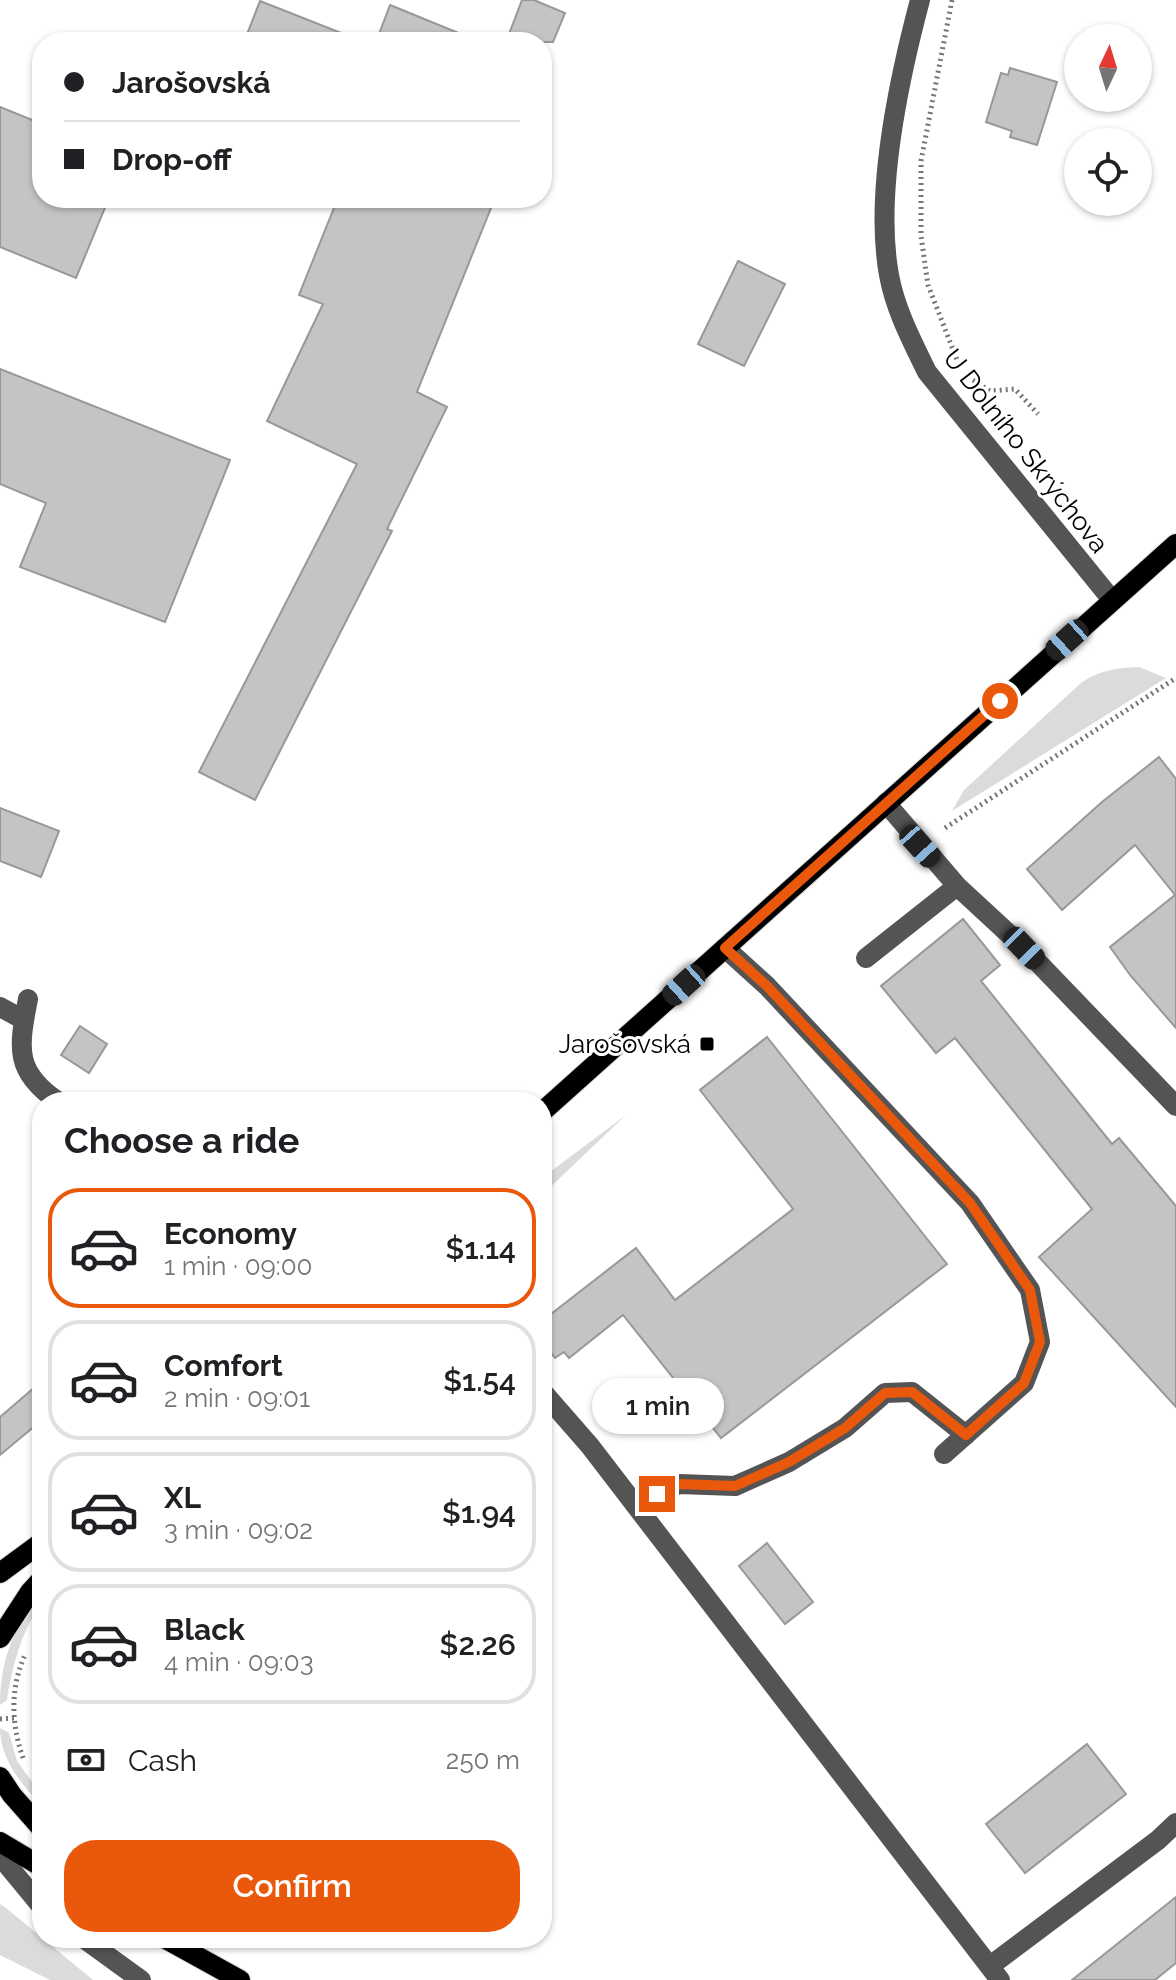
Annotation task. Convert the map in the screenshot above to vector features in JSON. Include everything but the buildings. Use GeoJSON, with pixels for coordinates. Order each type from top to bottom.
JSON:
{"type":"FeatureCollection","features":[{"type":"Feature","properties":{"kind":"main road"},"geometry":{"type":"LineString","coordinates":[[552,1103],[1176,544]]}},
{"type":"Feature","properties":{"kind":"main road"},"geometry":{"type":"LineString","coordinates":[[0,1573],[32,1549]]}},
{"type":"Feature","properties":{"kind":"main road"},"geometry":{"type":"LineString","coordinates":[[0,1638],[32,1591]]}},
{"type":"Feature","properties":{"kind":"main road"},"geometry":{"type":"LineString","coordinates":[[0,1777],[32,1818]]}},
{"type":"Feature","properties":{"kind":"main road"},"geometry":{"type":"LineString","coordinates":[[0,1842],[32,1861]]}},
{"type":"Feature","properties":{"kind":"main road"},"geometry":{"type":"LineString","coordinates":[[182,1948],[240,1980]]}},
{"type":"Feature","properties":{"kind":"street","name":"U Dolního Skrýchova"},"geometry":{"type":"LineString","coordinates":[[920,0],[894,114],[885,210],[889,275],[906,328],[927,372],[1112,600]]}},
{"type":"Feature","properties":{"kind":"street"},"geometry":{"type":"LineString","coordinates":[[886,803],[957,886],[1024,948],[1176,1106]]}},
{"type":"Feature","properties":{"kind":"street"},"geometry":{"type":"LineString","coordinates":[[866,958],[957,886]]}},
{"type":"Feature","properties":{"kind":"street"},"geometry":{"type":"LineString","coordinates":[[725,948],[767,986],[970,1203],[1030,1290],[1040,1342],[1024,1383],[944,1454]]}},
{"type":"Feature","properties":{"kind":"street"},"geometry":{"type":"LineString","coordinates":[[28,999],[20,1039],[21,1062],[48,1092]]}},
{"type":"Feature","properties":{"kind":"street"},"geometry":{"type":"LineString","coordinates":[[0,1007],[24,1020]]}},
{"type":"Feature","properties":{"kind":"street"},"geometry":{"type":"LineString","coordinates":[[635,1505],[679,1484],[735,1486],[789,1462],[845,1428],[885,1393],[912,1392],[966,1435]]}},
{"type":"Feature","properties":{"kind":"street"},"geometry":{"type":"LineString","coordinates":[[552,1402],[590,1446],[995,1973],[1176,1823]]}},
{"type":"Feature","properties":{"kind":"street"},"geometry":{"type":"LineString","coordinates":[[0,1856],[32,1895]]}},
{"type":"Feature","properties":{"kind":"street"},"geometry":{"type":"LineString","coordinates":[[97,1948],[141,1980]]}},
{"type":"Feature","properties":{"kind":"path"},"geometry":{"type":"LineString","coordinates":[[952,0],[921,161],[921,236],[928,285],[956,358],[971,380],[990,391],[1015,389],[1038,414]]}},
{"type":"Feature","properties":{"kind":"path"},"geometry":{"type":"LineString","coordinates":[[920,846],[1176,678]]}},
{"type":"Feature","properties":{"kind":"path"},"geometry":{"type":"LineString","coordinates":[[28,1768],[22,1756],[14,1718],[15,1686],[29,1647]]}},
{"type":"Feature","properties":{"kind":"path"},"geometry":{"type":"LineString","coordinates":[[0,1719],[14,1718]]}},
{"type":"Feature","properties":{"kind":"shaded area"},"geometry":{"type":"Polygon","coordinates":[[[1139,667],[1166,678],[952,811],[964,790],[1081,683],[1108,670],[1139,667]]]}},
{"type":"Feature","properties":{"kind":"shaded area"},"geometry":{"type":"Polygon","coordinates":[[[626,1115],[552,1185],[552,1170],[626,1115]]]}},
{"type":"Feature","properties":{"kind":"shaded area"},"geometry":{"type":"Polygon","coordinates":[[[31,1609],[32,1618],[19,1649],[7,1700],[0,1705],[2,1676],[9,1647],[31,1609]]]}},
{"type":"Feature","properties":{"kind":"shaded area"},"geometry":{"type":"Polygon","coordinates":[[[0,1728],[9,1733],[17,1761],[32,1782],[32,1795],[8,1761],[0,1728]]]}},
{"type":"Feature","properties":{"kind":"shaded area"},"geometry":{"type":"Polygon","coordinates":[[[0,1904],[32,1930],[32,1948],[54,1948],[93,1980],[50,1980],[0,1955],[0,1904]]]}},
{"type":"Feature","properties":{"kind":"place","name":"Jarošovská"},"geometry":{"type":"Point","coordinates":[707,1044]}},
{"type":"Feature","properties":{"kind":"route"},"geometry":{"type":"LineString","coordinates":[[657,1494],[679,1484],[735,1486],[789,1462],[845,1428],[885,1393],[912,1392],[966,1435],[1024,1383],[1040,1342],[1030,1290],[970,1203],[767,986],[725,948],[1000,701]]}}]}
